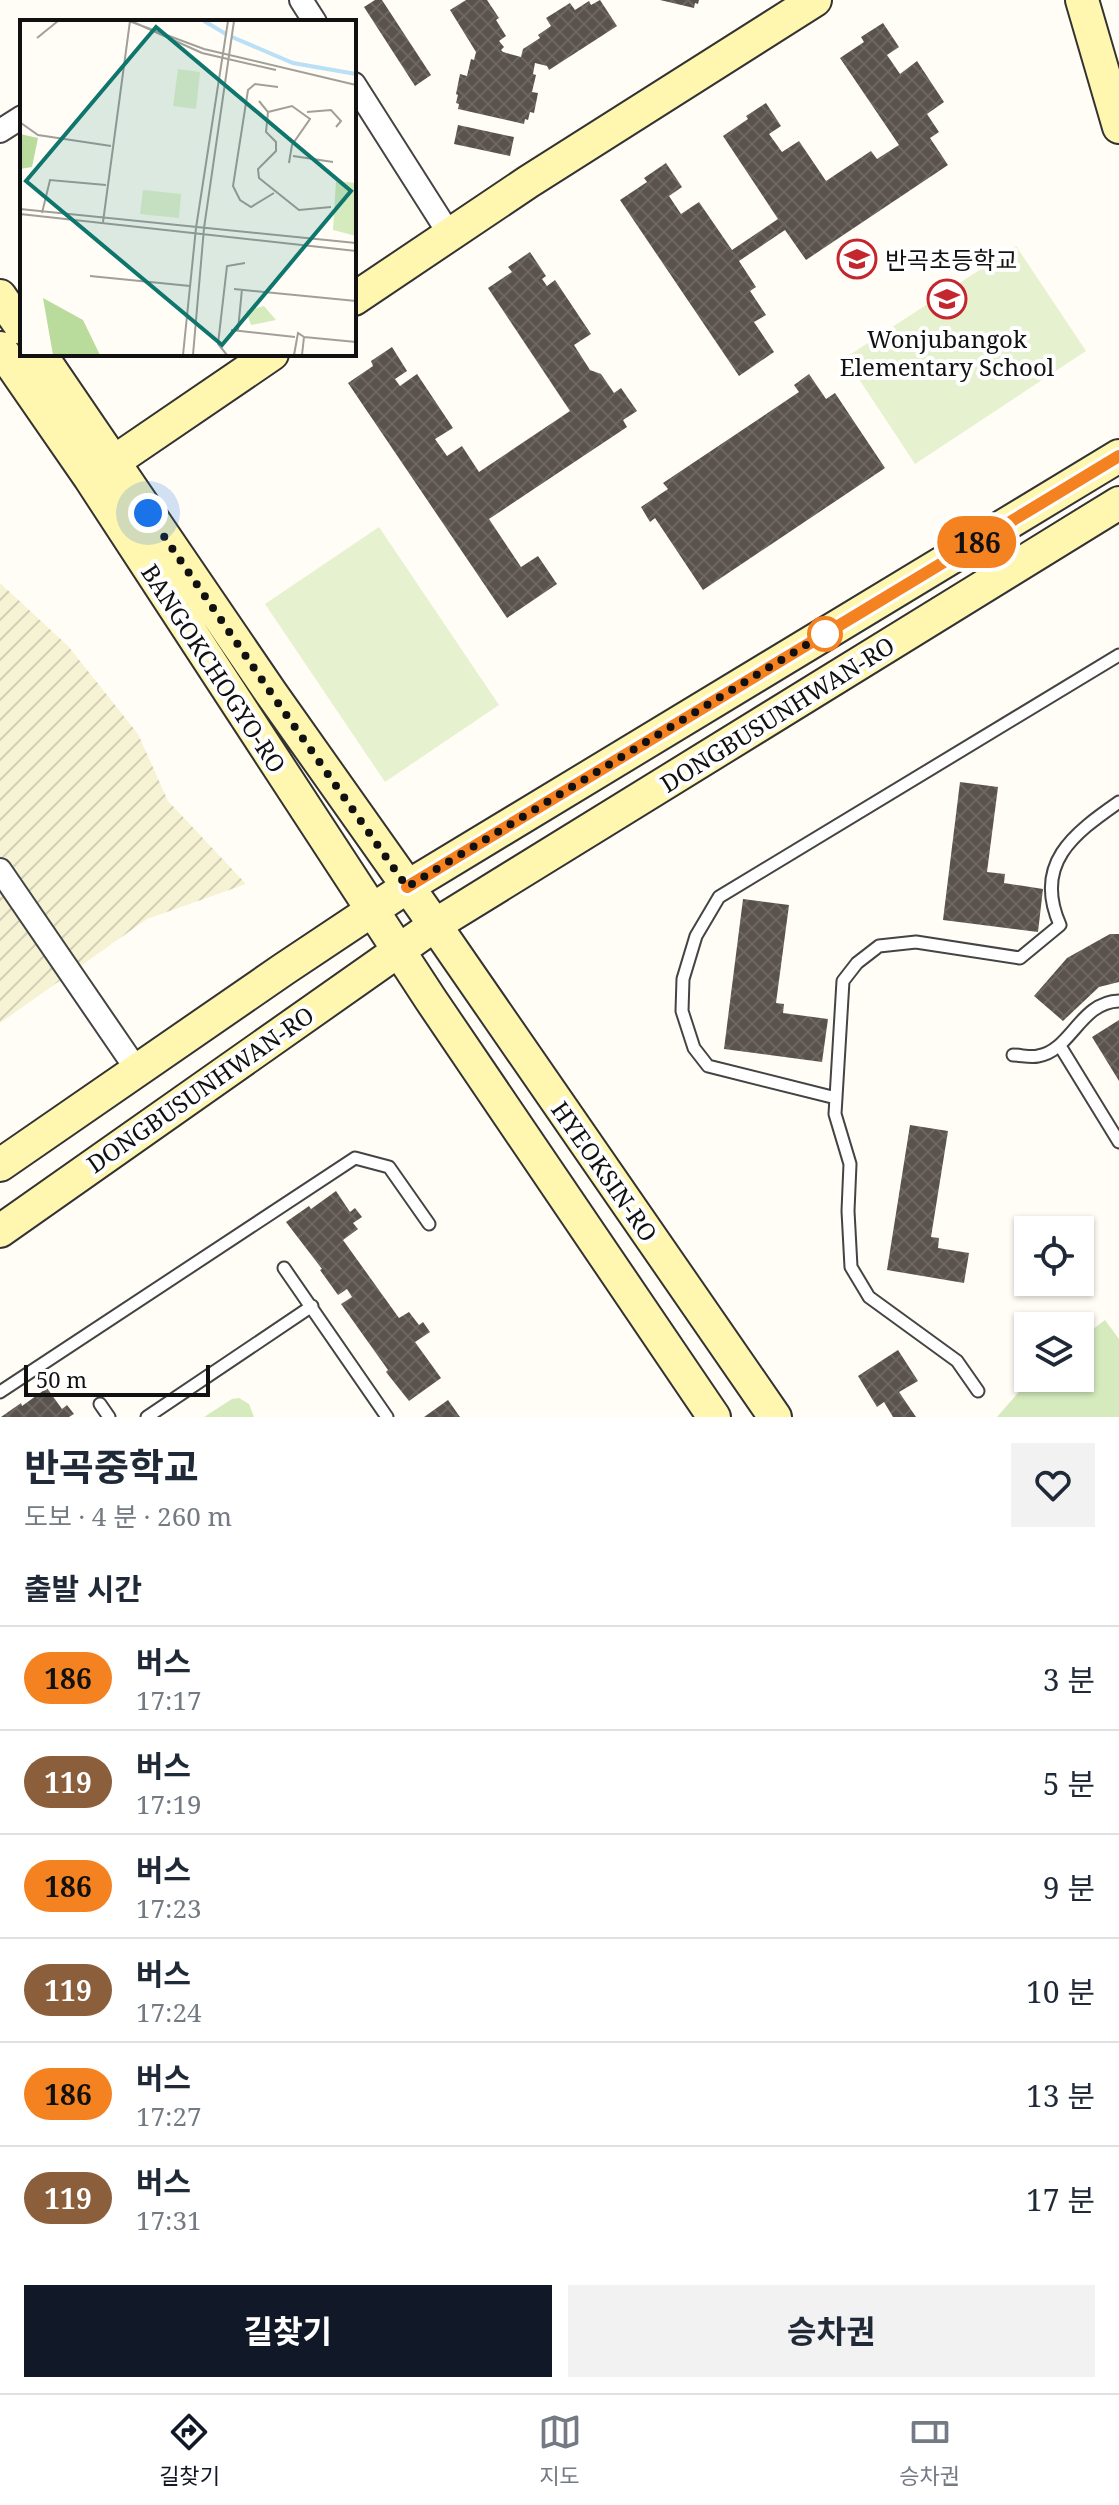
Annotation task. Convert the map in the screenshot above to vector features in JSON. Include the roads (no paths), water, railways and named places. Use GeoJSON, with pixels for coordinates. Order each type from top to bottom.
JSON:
{"type":"FeatureCollection","features":[{"type":"Feature","properties":{"kind":"street"},"geometry":{"type":"LineString","coordinates":[[301,0],[314,20]]}},
{"type":"Feature","properties":{"kind":"street"},"geometry":{"type":"LineString","coordinates":[[356,298],[541,174],[815,0]]}},
{"type":"Feature","properties":{"kind":"street"},"geometry":{"type":"LineString","coordinates":[[1082,0],[1119,127]]}},
{"type":"Feature","properties":{"kind":"street"},"geometry":{"type":"LineString","coordinates":[[1104,0],[1119,53]]}},
{"type":"Feature","properties":{"kind":"street"},"geometry":{"type":"LineString","coordinates":[[356,87],[450,235]]}},
{"type":"Feature","properties":{"kind":"street"},"geometry":{"type":"LineString","coordinates":[[0,131],[20,118]]}},
{"type":"Feature","properties":{"kind":"street"},"geometry":{"type":"LineString","coordinates":[[0,296],[20,325]]}},
{"type":"Feature","properties":{"kind":"street","name":"BANGOKCHOGYO-RO"},"geometry":{"type":"LineString","coordinates":[[0,348],[102,470],[271,693],[435,925]]}},
{"type":"Feature","properties":{"kind":"street","name":"BANGOKCHOGYO-RO"},"geometry":{"type":"LineString","coordinates":[[41,356],[102,470],[236,703],[400,949]]}},
{"type":"Feature","properties":{"kind":"street"},"geometry":{"type":"LineString","coordinates":[[102,470],[268,356]]}},
{"type":"Feature","properties":{"kind":"street","name":"DONGBUSUNHWAN-RO"},"geometry":{"type":"LineString","coordinates":[[373,909],[1119,456]]}},
{"type":"Feature","properties":{"kind":"street","name":"DONGBUSUNHWAN-RO"},"geometry":{"type":"LineString","coordinates":[[0,1231],[435,925],[1119,503]]}},
{"type":"Feature","properties":{"kind":"street"},"geometry":{"type":"LineString","coordinates":[[0,870],[137,1070]]}},
{"type":"Feature","properties":{"kind":"street"},"geometry":{"type":"LineString","coordinates":[[0,1165],[373,909]]}},
{"type":"Feature","properties":{"kind":"street","name":"HYEOKSIN-RO"},"geometry":{"type":"LineString","coordinates":[[435,925],[775,1417]]}},
{"type":"Feature","properties":{"kind":"street","name":"HYEOKSIN-RO"},"geometry":{"type":"LineString","coordinates":[[400,949],[431,1000],[714,1417]]}},
{"type":"Feature","properties":{"kind":"lane"},"geometry":{"type":"LineString","coordinates":[[836,1098],[708,1066],[694,1048],[682,1011],[683,979],[696,936],[719,897],[1119,655]]}},
{"type":"Feature","properties":{"kind":"lane"},"geometry":{"type":"LineString","coordinates":[[978,1391],[957,1361],[869,1297],[851,1267],[848,1211],[850,1164],[835,1114],[843,981],[857,963],[879,946],[916,942],[1020,958],[1060,925],[1051,905],[1052,870],[1064,847],[1119,802]]}},
{"type":"Feature","properties":{"kind":"lane"},"geometry":{"type":"LineString","coordinates":[[1013,1055],[1039,1057],[1060,1046],[1076,1024],[1105,1001],[1119,1001]]}},
{"type":"Feature","properties":{"kind":"lane"},"geometry":{"type":"LineString","coordinates":[[1060,1046],[1119,1142]]}},
{"type":"Feature","properties":{"kind":"lane"},"geometry":{"type":"LineString","coordinates":[[0,1392],[355,1158],[389,1167],[429,1224]]}},
{"type":"Feature","properties":{"kind":"lane"},"geometry":{"type":"LineString","coordinates":[[284,1268],[387,1417]]}},
{"type":"Feature","properties":{"kind":"lane"},"geometry":{"type":"LineString","coordinates":[[147,1417],[312,1306]]}},
{"type":"Feature","properties":{"kind":"lane"},"geometry":{"type":"LineString","coordinates":[[100,1404],[109,1417]]}},
{"type":"Feature","properties":{"kind":"place","name":"반곡초등학교"},"geometry":{"type":"Point","coordinates":[857,259]}},
{"type":"Feature","properties":{"kind":"place","name":"Wonjubangok Elementary School"},"geometry":{"type":"Point","coordinates":[947,299]}}]}
